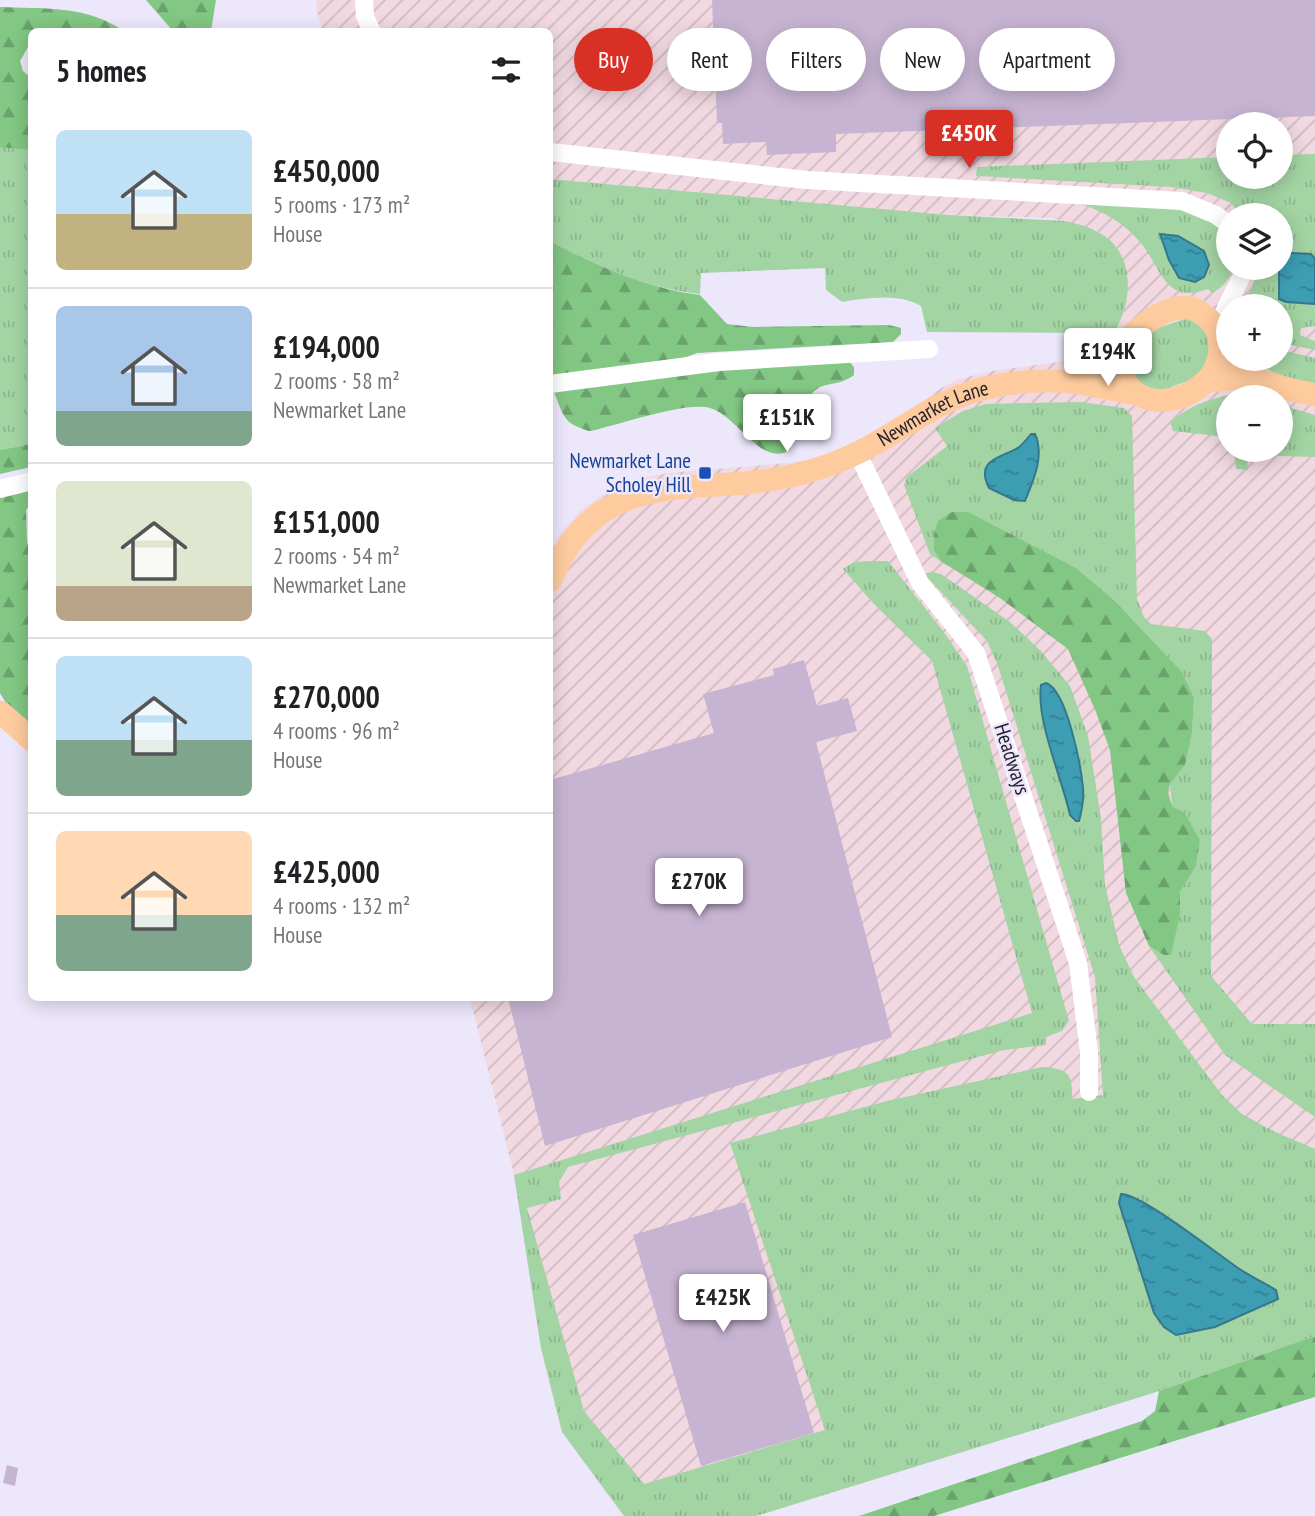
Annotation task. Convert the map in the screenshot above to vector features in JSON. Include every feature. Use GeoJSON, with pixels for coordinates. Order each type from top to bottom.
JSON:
{"type":"FeatureCollection","features":[{"type":"Feature","properties":{"kind":"main road","name":"Newmarket Lane"},"geometry":{"type":"LineString","coordinates":[[1070,382],[1101,368],[1120,352],[1147,321],[1177,308],[1190,307],[1206,316],[1216,331]]}},
{"type":"Feature","properties":{"kind":"main road"},"geometry":{"type":"LineString","coordinates":[[1120,352],[1122,372],[1133,393]]}},
{"type":"Feature","properties":{"kind":"main road"},"geometry":{"type":"LineString","coordinates":[[1207,381],[1216,367]]}},
{"type":"Feature","properties":{"kind":"main road","name":"Newmarket Lane"},"geometry":{"type":"LineString","coordinates":[[1247,371],[1252,377]]}},
{"type":"Feature","properties":{"kind":"main road","name":"Newmarket Lane"},"geometry":{"type":"LineString","coordinates":[[553,576],[565,551],[586,525],[610,507],[629,498],[674,487],[746,483],[818,469],[858,454],[960,396],[1000,385],[1070,382],[1163,400],[1192,391],[1207,381],[1252,377],[1315,395]]}},
{"type":"Feature","properties":{"kind":"main road"},"geometry":{"type":"LineString","coordinates":[[0,712],[28,736]]}},
{"type":"Feature","properties":{"kind":"street"},"geometry":{"type":"LineString","coordinates":[[364,0],[370,28]]}},
{"type":"Feature","properties":{"kind":"street"},"geometry":{"type":"LineString","coordinates":[[553,152],[797,179],[1182,201],[1216,216]]}},
{"type":"Feature","properties":{"kind":"street"},"geometry":{"type":"LineString","coordinates":[[1190,307],[1216,301]]}},
{"type":"Feature","properties":{"kind":"street"},"geometry":{"type":"LineString","coordinates":[[553,384],[719,362],[929,349]]}},
{"type":"Feature","properties":{"kind":"street","name":"Headways"},"geometry":{"type":"LineString","coordinates":[[858,454],[920,583],[976,653],[1078,963],[1089,1052],[1089,1092]]}},
{"type":"Feature","properties":{"kind":"street"},"geometry":{"type":"LineString","coordinates":[[0,489],[28,482]]}},
{"type":"Feature","properties":{"kind":"shaded area"},"geometry":{"type":"Polygon","coordinates":[[[316,0],[1315,0],[1315,1336],[1153,1393],[756,1516],[624,1516],[562,1432],[541,1348],[514,1175],[471,1001],[553,1001],[553,545],[580,511],[622,485],[669,473],[798,462],[825,455],[897,419],[959,379],[992,371],[1072,360],[1089,354],[1113,333],[1123,314],[1128,285],[1125,263],[1115,245],[1096,230],[1051,218],[949,215],[553,179],[553,28],[322,28],[316,0]]]}},
{"type":"Feature","properties":{"kind":"green space"},"geometry":{"type":"Polygon","coordinates":[[[146,0],[216,0],[211,28],[170,28],[146,0]]]}},
{"type":"Feature","properties":{"kind":"green space"},"geometry":{"type":"Polygon","coordinates":[[[0,7],[76,12],[91,15],[119,28],[28,28],[28,47],[20,61],[23,71],[28,75],[28,150],[0,147],[0,7]]]}},
{"type":"Feature","properties":{"kind":"green space"},"geometry":{"type":"Polygon","coordinates":[[[0,147],[28,150],[28,445],[0,450],[0,147]]]}},
{"type":"Feature","properties":{"kind":"green space"},"geometry":{"type":"Polygon","coordinates":[[[1315,154],[1315,326],[1301,328],[1300,335],[1315,341],[1315,350],[1293,345],[1293,294],[1248,294],[1254,280],[1293,280],[1293,203],[1231,203],[1207,193],[1171,187],[976,176],[977,167],[1216,157],[1216,189],[1293,189],[1293,155],[1315,154]]]}},
{"type":"Feature","properties":{"kind":"green space"},"geometry":{"type":"Polygon","coordinates":[[[553,179],[949,215],[1065,221],[1096,231],[1116,246],[1126,270],[1128,284],[1124,310],[1113,333],[927,332],[921,306],[912,302],[882,298],[842,302],[826,290],[825,268],[701,273],[700,294],[660,287],[622,275],[553,242],[553,179]]]}},
{"type":"Feature","properties":{"kind":"green space"},"geometry":{"type":"Polygon","coordinates":[[[1080,204],[1137,205],[1182,210],[1216,224],[1216,280],[1227,280],[1212,293],[1208,289],[1193,293],[1173,288],[1165,281],[1140,242],[1120,223],[1080,204]]]}},
{"type":"Feature","properties":{"kind":"green space"},"geometry":{"type":"Polygon","coordinates":[[[553,242],[622,275],[660,287],[700,295],[727,324],[753,327],[889,325],[901,328],[901,334],[893,342],[697,353],[678,360],[844,355],[854,367],[854,375],[821,387],[811,394],[802,409],[790,450],[779,454],[759,447],[730,420],[710,408],[675,409],[589,431],[566,418],[555,393],[553,242]]]}},
{"type":"Feature","properties":{"kind":"green space"},"geometry":{"type":"Polygon","coordinates":[[[1189,318],[1215,337],[1213,357],[1193,379],[1163,390],[1152,389],[1136,382],[1132,356],[1137,346],[1153,331],[1189,318]]]}},
{"type":"Feature","properties":{"kind":"green space"},"geometry":{"type":"Polygon","coordinates":[[[1293,353],[1315,358],[1315,383],[1273,371],[1293,371],[1293,353]]]}},
{"type":"Feature","properties":{"kind":"green space"},"geometry":{"type":"Polygon","coordinates":[[[1216,399],[1216,436],[1173,431],[1170,422],[1190,408],[1216,399]]]}},
{"type":"Feature","properties":{"kind":"green space"},"geometry":{"type":"Polygon","coordinates":[[[1081,402],[1124,408],[1132,416],[1137,599],[1144,617],[1151,624],[1205,631],[1212,639],[1211,976],[1252,1024],[1315,1024],[1315,1117],[1225,1055],[1149,946],[1164,955],[1180,914],[1180,892],[1196,866],[1200,840],[1185,813],[1172,806],[1170,784],[1185,765],[1192,733],[1194,698],[1182,672],[1114,600],[1076,568],[942,562],[950,568],[930,554],[904,485],[907,477],[947,446],[935,428],[963,411],[986,404],[1081,402]]]}},
{"type":"Feature","properties":{"kind":"green space"},"geometry":{"type":"Polygon","coordinates":[[[1293,409],[1315,415],[1315,457],[1293,456],[1293,409]]]}},
{"type":"Feature","properties":{"kind":"green space"},"geometry":{"type":"Polygon","coordinates":[[[28,445],[28,468],[0,474],[0,450],[28,445]]]}},
{"type":"Feature","properties":{"kind":"green space"},"geometry":{"type":"Polygon","coordinates":[[[1235,462],[1247,462],[1248,470],[1236,469],[1235,462]]]}},
{"type":"Feature","properties":{"kind":"green space"},"geometry":{"type":"Polygon","coordinates":[[[28,486],[28,721],[6,703],[0,693],[0,491],[28,486]]]}},
{"type":"Feature","properties":{"kind":"green space"},"geometry":{"type":"Polygon","coordinates":[[[952,512],[968,512],[1076,568],[1114,600],[1182,672],[1194,698],[1192,733],[1185,765],[1170,784],[1168,792],[1172,806],[1185,813],[1200,840],[1196,866],[1180,892],[1180,914],[1171,955],[1164,955],[1149,946],[1126,893],[1110,750],[1068,649],[1000,598],[942,562],[934,550],[934,534],[938,521],[952,512]]]}},
{"type":"Feature","properties":{"kind":"green space"},"geometry":{"type":"Polygon","coordinates":[[[888,561],[967,666],[1069,1021],[1062,1031],[1046,1037],[1046,1045],[1004,1050],[568,1167],[559,1182],[561,1199],[527,1208],[584,1411],[644,1484],[825,1430],[730,1143],[887,1101],[1042,1067],[1057,1069],[1067,1074],[1071,1083],[1072,1099],[1103,1095],[1095,977],[998,666],[987,641],[924,574],[931,572],[941,574],[1010,622],[1040,650],[1070,686],[1088,736],[1101,819],[1105,885],[1119,945],[1134,977],[1222,1095],[1242,1114],[1315,1149],[1315,1336],[1153,1393],[756,1516],[624,1516],[562,1432],[541,1348],[514,1175],[1032,1013],[932,661],[843,569],[854,562],[888,561]]]}},
{"type":"Feature","properties":{"kind":"green space"},"geometry":{"type":"Polygon","coordinates":[[[1315,1336],[1315,1397],[934,1516],[859,1516],[1142,1421],[1155,1411],[1159,1391],[1315,1336]]]}},
{"type":"Feature","properties":{"kind":"water"},"geometry":{"type":"Polygon","coordinates":[[[1160,234],[1178,236],[1204,251],[1209,265],[1204,277],[1195,282],[1179,278],[1160,234]]]}},
{"type":"Feature","properties":{"kind":"water"},"geometry":{"type":"Polygon","coordinates":[[[1293,253],[1311,254],[1315,259],[1315,304],[1293,302],[1293,294],[1279,294],[1279,280],[1293,280],[1293,253]]]}},
{"type":"Feature","properties":{"kind":"water"},"geometry":{"type":"Polygon","coordinates":[[[1031,434],[1035,434],[1039,451],[1034,477],[1025,501],[1014,500],[989,488],[985,478],[988,465],[992,460],[1019,447],[1031,434]]]}},
{"type":"Feature","properties":{"kind":"water"},"geometry":{"type":"Polygon","coordinates":[[[1046,683],[1060,699],[1076,747],[1083,792],[1079,821],[1070,815],[1046,732],[1040,699],[1041,685],[1046,683]]]}},
{"type":"Feature","properties":{"kind":"water"},"geometry":{"type":"Polygon","coordinates":[[[1121,1194],[1145,1203],[1161,1213],[1238,1268],[1276,1290],[1278,1299],[1215,1327],[1176,1335],[1164,1327],[1154,1313],[1119,1203],[1121,1194]]]}},
{"type":"Feature","properties":{"kind":"building"},"geometry":{"type":"Polygon","coordinates":[[[712,0],[1315,0],[1315,116],[1293,117],[1293,112],[1216,112],[1216,120],[836,134],[836,152],[767,155],[766,142],[723,144],[722,123],[717,123],[716,91],[752,91],[752,28],[713,28],[712,0]]]}},
{"type":"Feature","properties":{"kind":"building"},"geometry":{"type":"Polygon","coordinates":[[[804,660],[817,706],[848,698],[857,731],[816,742],[892,1037],[545,1146],[509,1001],[553,1001],[553,779],[714,733],[703,694],[774,675],[773,669],[804,660]]]}},
{"type":"Feature","properties":{"kind":"building"},"geometry":{"type":"Polygon","coordinates":[[[745,1202],[814,1433],[701,1466],[633,1235],[745,1202]]]}},
{"type":"Feature","properties":{"kind":"building"},"geometry":{"type":"Polygon","coordinates":[[[7,1465],[18,1468],[15,1486],[3,1483],[7,1465]]]}},
{"type":"Feature","properties":{"kind":"place","name":"Newmarket Lane Scholey Hill"},"geometry":{"type":"Point","coordinates":[705,473]}}]}
